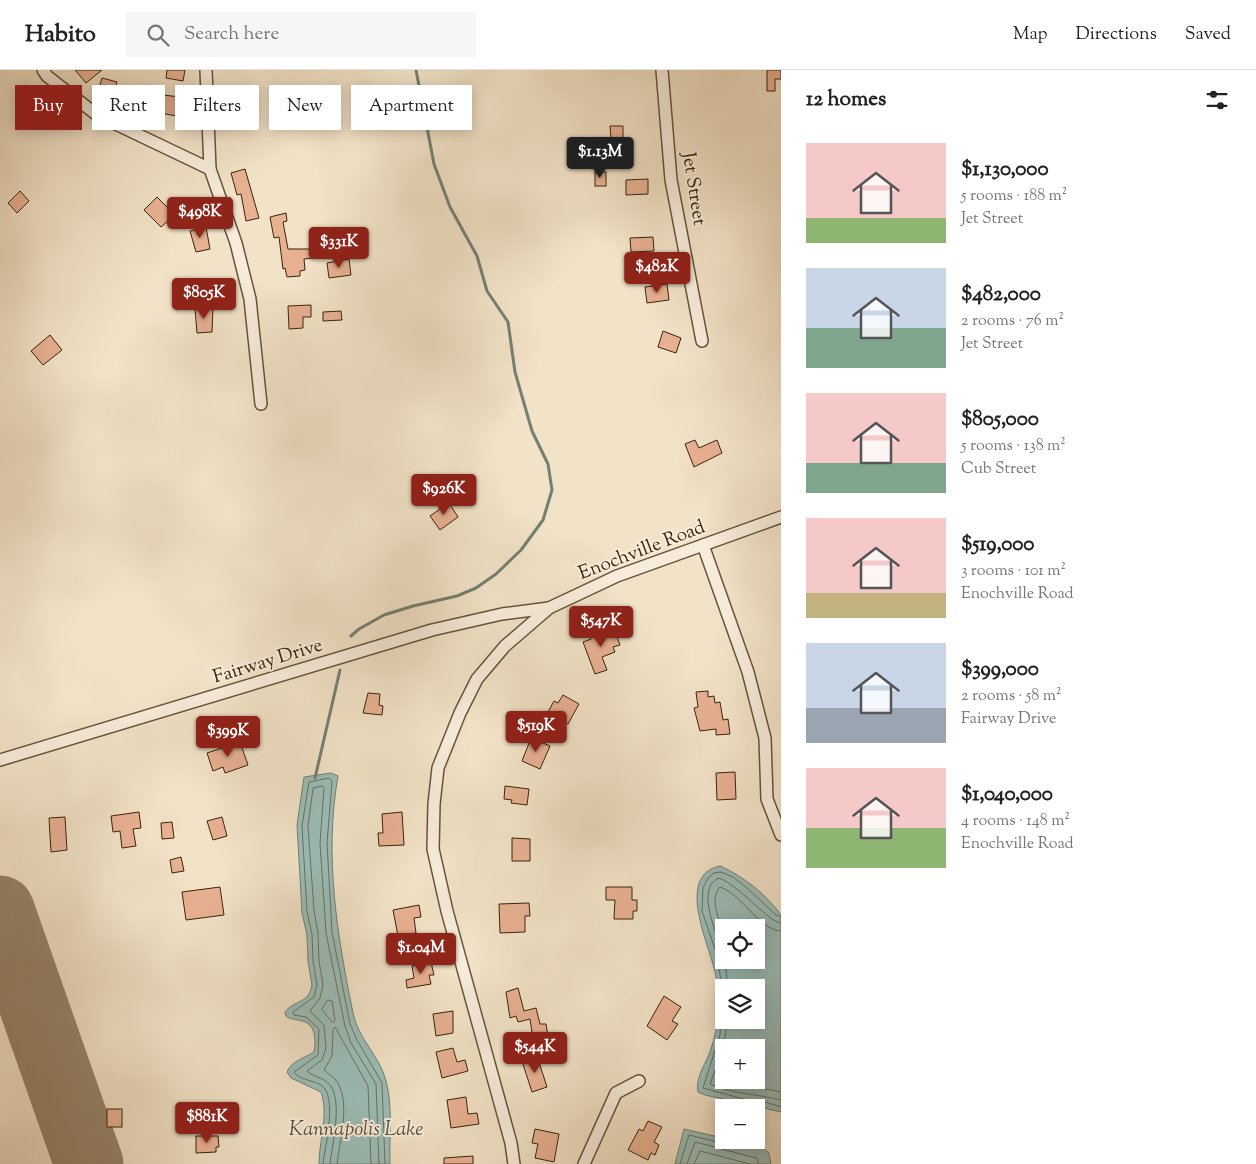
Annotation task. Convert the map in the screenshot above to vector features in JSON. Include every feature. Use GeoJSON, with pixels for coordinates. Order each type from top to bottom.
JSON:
{"type":"FeatureCollection","features":[{"type":"Feature","properties":{"kind":"street"},"geometry":{"type":"LineString","coordinates":[[43,70],[47,76],[97,115],[210,169]]}},
{"type":"Feature","properties":{"kind":"street"},"geometry":{"type":"LineString","coordinates":[[206,70],[210,169],[236,243],[250,299],[261,404]]}},
{"type":"Feature","properties":{"kind":"street","name":"Jet Street"},"geometry":{"type":"LineString","coordinates":[[662,70],[672,180],[702,341]]}},
{"type":"Feature","properties":{"kind":"street","name":"Enochville Road"},"geometry":{"type":"LineString","coordinates":[[514,1164],[511,1142],[447,911],[434,849],[434,804],[438,768],[460,713],[477,679],[505,646],[549,608],[617,576],[781,517]]}},
{"type":"Feature","properties":{"kind":"street"},"geometry":{"type":"LineString","coordinates":[[704,545],[748,672],[765,738],[767,799],[781,835]]}},
{"type":"Feature","properties":{"kind":"street","name":"Fairway Drive"},"geometry":{"type":"LineString","coordinates":[[0,760],[432,630],[502,614],[549,608]]}},
{"type":"Feature","properties":{"kind":"street"},"geometry":{"type":"LineString","coordinates":[[584,1164],[616,1093],[639,1081]]}},
{"type":"Feature","properties":{"kind":"water","name":"Kannapolis Lake"},"geometry":{"type":"Polygon","coordinates":[[[331,773],[338,776],[332,835],[332,865],[342,954],[353,1013],[359,1031],[379,1063],[386,1081],[390,1111],[390,1164],[319,1164],[324,1119],[321,1092],[291,1078],[287,1072],[295,1062],[314,1052],[315,1043],[314,1033],[310,1025],[286,1016],[285,1012],[308,996],[312,985],[308,961],[307,935],[302,913],[297,825],[304,777],[331,773]]]}},
{"type":"Feature","properties":{"kind":"water"},"geometry":{"type":"Polygon","coordinates":[[[720,866],[754,886],[781,915],[781,1112],[765,1108],[765,1099],[723,1099],[698,1092],[698,1080],[709,1054],[716,1029],[765,1029],[765,979],[716,979],[699,915],[697,898],[699,884],[706,872],[720,866]]]}},
{"type":"Feature","properties":{"kind":"water"},"geometry":{"type":"Polygon","coordinates":[[[684,1129],[715,1136],[715,1149],[764,1149],[769,1153],[771,1164],[675,1164],[684,1129]]]}},
{"type":"Feature","properties":{"kind":"building"},"geometry":{"type":"Polygon","coordinates":[[[75,70],[102,70],[86,83],[75,70]]]}},
{"type":"Feature","properties":{"kind":"building"},"geometry":{"type":"Polygon","coordinates":[[[167,70],[185,70],[183,81],[166,78],[167,70]]]}},
{"type":"Feature","properties":{"kind":"building"},"geometry":{"type":"Polygon","coordinates":[[[767,70],[781,70],[781,79],[775,79],[775,91],[767,91],[767,70]]]}},
{"type":"Feature","properties":{"kind":"building"},"geometry":{"type":"Polygon","coordinates":[[[102,78],[117,82],[116,85],[100,85],[102,78]]]}},
{"type":"Feature","properties":{"kind":"building"},"geometry":{"type":"Polygon","coordinates":[[[165,95],[175,96],[175,116],[165,114],[165,95]]]}},
{"type":"Feature","properties":{"kind":"building"},"geometry":{"type":"Polygon","coordinates":[[[610,126],[623,126],[623,140],[632,140],[632,148],[628,148],[629,163],[613,164],[610,126]]]}},
{"type":"Feature","properties":{"kind":"building"},"geometry":{"type":"Polygon","coordinates":[[[245,169],[259,218],[246,221],[241,194],[237,195],[231,173],[245,169]]]}},
{"type":"Feature","properties":{"kind":"building"},"geometry":{"type":"Polygon","coordinates":[[[595,172],[606,172],[606,186],[595,186],[595,172]]]}},
{"type":"Feature","properties":{"kind":"building"},"geometry":{"type":"Polygon","coordinates":[[[648,179],[648,194],[626,195],[626,180],[648,179]]]}},
{"type":"Feature","properties":{"kind":"building"},"geometry":{"type":"Polygon","coordinates":[[[20,191],[29,201],[17,213],[8,203],[20,191]]]}},
{"type":"Feature","properties":{"kind":"building"},"geometry":{"type":"Polygon","coordinates":[[[157,197],[181,221],[174,228],[168,221],[161,227],[144,210],[157,197]]]}},
{"type":"Feature","properties":{"kind":"building"},"geometry":{"type":"Polygon","coordinates":[[[286,213],[287,221],[283,222],[288,249],[312,249],[313,258],[304,259],[305,270],[300,271],[300,276],[287,277],[285,268],[283,269],[279,237],[274,238],[270,217],[286,213]]]}},
{"type":"Feature","properties":{"kind":"building"},"geometry":{"type":"Polygon","coordinates":[[[206,227],[210,249],[196,252],[190,231],[206,227]]]}},
{"type":"Feature","properties":{"kind":"building"},"geometry":{"type":"Polygon","coordinates":[[[653,237],[654,251],[631,252],[630,238],[653,237]]]}},
{"type":"Feature","properties":{"kind":"building"},"geometry":{"type":"Polygon","coordinates":[[[349,259],[351,275],[329,278],[327,263],[349,259]]]}},
{"type":"Feature","properties":{"kind":"building"},"geometry":{"type":"Polygon","coordinates":[[[667,284],[669,300],[647,303],[645,287],[667,284]]]}},
{"type":"Feature","properties":{"kind":"building"},"geometry":{"type":"Polygon","coordinates":[[[311,305],[311,317],[303,317],[303,328],[289,329],[288,306],[311,305]]]}},
{"type":"Feature","properties":{"kind":"building"},"geometry":{"type":"Polygon","coordinates":[[[213,308],[212,332],[197,333],[195,309],[213,308]]]}},
{"type":"Feature","properties":{"kind":"building"},"geometry":{"type":"Polygon","coordinates":[[[341,311],[342,320],[323,321],[323,312],[341,311]]]}},
{"type":"Feature","properties":{"kind":"building"},"geometry":{"type":"Polygon","coordinates":[[[663,331],[681,338],[676,353],[658,347],[663,331]]]}},
{"type":"Feature","properties":{"kind":"building"},"geometry":{"type":"Polygon","coordinates":[[[50,335],[62,350],[43,365],[31,351],[50,335]]]}},
{"type":"Feature","properties":{"kind":"building"},"geometry":{"type":"Polygon","coordinates":[[[695,440],[699,448],[717,440],[722,453],[694,467],[685,444],[695,440]]]}},
{"type":"Feature","properties":{"kind":"building"},"geometry":{"type":"Polygon","coordinates":[[[449,503],[458,517],[440,530],[430,516],[449,503]]]}},
{"type":"Feature","properties":{"kind":"building"},"geometry":{"type":"Polygon","coordinates":[[[613,626],[620,645],[613,647],[615,652],[602,657],[607,670],[595,674],[583,642],[591,639],[590,635],[613,626]]]}},
{"type":"Feature","properties":{"kind":"building"},"geometry":{"type":"Polygon","coordinates":[[[708,691],[708,697],[714,696],[715,703],[720,702],[723,720],[728,719],[730,734],[716,735],[716,729],[700,731],[694,708],[698,707],[696,692],[708,691]]]}},
{"type":"Feature","properties":{"kind":"building"},"geometry":{"type":"Polygon","coordinates":[[[368,693],[380,694],[379,705],[383,706],[382,715],[363,713],[368,693]]]}},
{"type":"Feature","properties":{"kind":"building"},"geometry":{"type":"Polygon","coordinates":[[[563,695],[579,704],[568,724],[548,712],[554,701],[558,703],[563,695]]]}},
{"type":"Feature","properties":{"kind":"building"},"geometry":{"type":"Polygon","coordinates":[[[531,738],[550,746],[540,769],[522,761],[531,738]]]}},
{"type":"Feature","properties":{"kind":"building"},"geometry":{"type":"Polygon","coordinates":[[[240,742],[248,765],[225,773],[223,767],[213,771],[207,753],[240,742]]]}},
{"type":"Feature","properties":{"kind":"building"},"geometry":{"type":"Polygon","coordinates":[[[735,772],[736,799],[717,800],[716,773],[735,772]]]}},
{"type":"Feature","properties":{"kind":"building"},"geometry":{"type":"Polygon","coordinates":[[[505,786],[529,789],[527,805],[511,803],[512,800],[504,799],[505,786]]]}},
{"type":"Feature","properties":{"kind":"building"},"geometry":{"type":"Polygon","coordinates":[[[139,812],[141,828],[133,829],[136,846],[122,848],[120,831],[113,832],[111,816],[139,812]]]}},
{"type":"Feature","properties":{"kind":"building"},"geometry":{"type":"Polygon","coordinates":[[[402,812],[404,845],[379,846],[378,833],[383,833],[382,814],[402,812]]]}},
{"type":"Feature","properties":{"kind":"building"},"geometry":{"type":"Polygon","coordinates":[[[65,817],[67,850],[51,852],[49,818],[65,817]]]}},
{"type":"Feature","properties":{"kind":"building"},"geometry":{"type":"Polygon","coordinates":[[[222,817],[227,836],[213,840],[207,821],[222,817]]]}},
{"type":"Feature","properties":{"kind":"building"},"geometry":{"type":"Polygon","coordinates":[[[172,822],[174,838],[162,839],[161,823],[172,822]]]}},
{"type":"Feature","properties":{"kind":"building"},"geometry":{"type":"Polygon","coordinates":[[[512,838],[530,839],[530,861],[512,861],[512,838]]]}},
{"type":"Feature","properties":{"kind":"building"},"geometry":{"type":"Polygon","coordinates":[[[181,857],[184,871],[172,873],[170,860],[181,857]]]}},
{"type":"Feature","properties":{"kind":"building"},"geometry":{"type":"Polygon","coordinates":[[[220,887],[224,915],[186,920],[182,892],[220,887]]]}},
{"type":"Feature","properties":{"kind":"building"},"geometry":{"type":"Polygon","coordinates":[[[606,887],[632,887],[632,900],[637,900],[637,911],[633,911],[633,919],[614,919],[615,900],[606,900],[606,887]]]}},
{"type":"Feature","properties":{"kind":"building"},"geometry":{"type":"Polygon","coordinates":[[[529,903],[530,916],[525,916],[525,932],[500,933],[499,904],[529,903]]]}},
{"type":"Feature","properties":{"kind":"building"},"geometry":{"type":"Polygon","coordinates":[[[419,905],[421,917],[414,918],[416,933],[398,936],[393,910],[419,905]]]}},
{"type":"Feature","properties":{"kind":"building"},"geometry":{"type":"Polygon","coordinates":[[[431,962],[434,975],[429,975],[431,984],[407,988],[406,980],[414,978],[412,966],[431,962]]]}},
{"type":"Feature","properties":{"kind":"building"},"geometry":{"type":"Polygon","coordinates":[[[518,988],[524,1011],[536,1008],[540,1024],[546,1024],[548,1036],[533,1039],[530,1019],[518,1022],[516,1016],[510,1018],[506,992],[518,988]]]}},
{"type":"Feature","properties":{"kind":"building"},"geometry":{"type":"Polygon","coordinates":[[[664,996],[681,1007],[672,1021],[678,1024],[667,1040],[647,1026],[664,996]]]}},
{"type":"Feature","properties":{"kind":"building"},"geometry":{"type":"Polygon","coordinates":[[[453,1011],[453,1033],[436,1036],[433,1014],[453,1011]]]}},
{"type":"Feature","properties":{"kind":"building"},"geometry":{"type":"Polygon","coordinates":[[[453,1048],[457,1062],[465,1060],[468,1071],[442,1078],[436,1052],[453,1048]]]}},
{"type":"Feature","properties":{"kind":"building"},"geometry":{"type":"Polygon","coordinates":[[[537,1056],[547,1087],[532,1092],[522,1061],[537,1056]]]}},
{"type":"Feature","properties":{"kind":"building"},"geometry":{"type":"Polygon","coordinates":[[[466,1097],[468,1114],[477,1113],[479,1124],[451,1128],[447,1100],[466,1097]]]}},
{"type":"Feature","properties":{"kind":"building"},"geometry":{"type":"Polygon","coordinates":[[[107,1109],[122,1109],[122,1127],[107,1127],[107,1109]]]}},
{"type":"Feature","properties":{"kind":"building"},"geometry":{"type":"Polygon","coordinates":[[[648,1121],[662,1127],[654,1142],[659,1145],[655,1155],[651,1153],[648,1160],[628,1150],[639,1129],[643,1131],[648,1121]]]}},
{"type":"Feature","properties":{"kind":"building"},"geometry":{"type":"Polygon","coordinates":[[[535,1129],[559,1134],[554,1162],[535,1158],[538,1144],[532,1143],[535,1129]]]}},
{"type":"Feature","properties":{"kind":"building"},"geometry":{"type":"Polygon","coordinates":[[[196,1136],[218,1136],[219,1147],[216,1147],[216,1152],[196,1153],[196,1136]]]}},
{"type":"Feature","properties":{"kind":"building"},"geometry":{"type":"Polygon","coordinates":[[[473,1156],[473,1164],[444,1164],[444,1158],[473,1156]]]}},
{"type":"Feature","properties":{"kind":"waterway"},"geometry":{"type":"LineString","coordinates":[[351,636],[359,629],[384,615],[457,596],[476,588],[496,574],[521,550],[543,520],[552,490],[548,464],[532,431],[515,372],[508,322],[487,291],[477,256],[450,207],[434,164],[416,70]]}},
{"type":"Feature","properties":{"kind":"waterway"},"geometry":{"type":"LineString","coordinates":[[315,778],[340,670]]}},
{"type":"Feature","properties":{"kind":"runway"},"geometry":{"type":"LineString","coordinates":[[0,910],[89,1164]]}}]}
